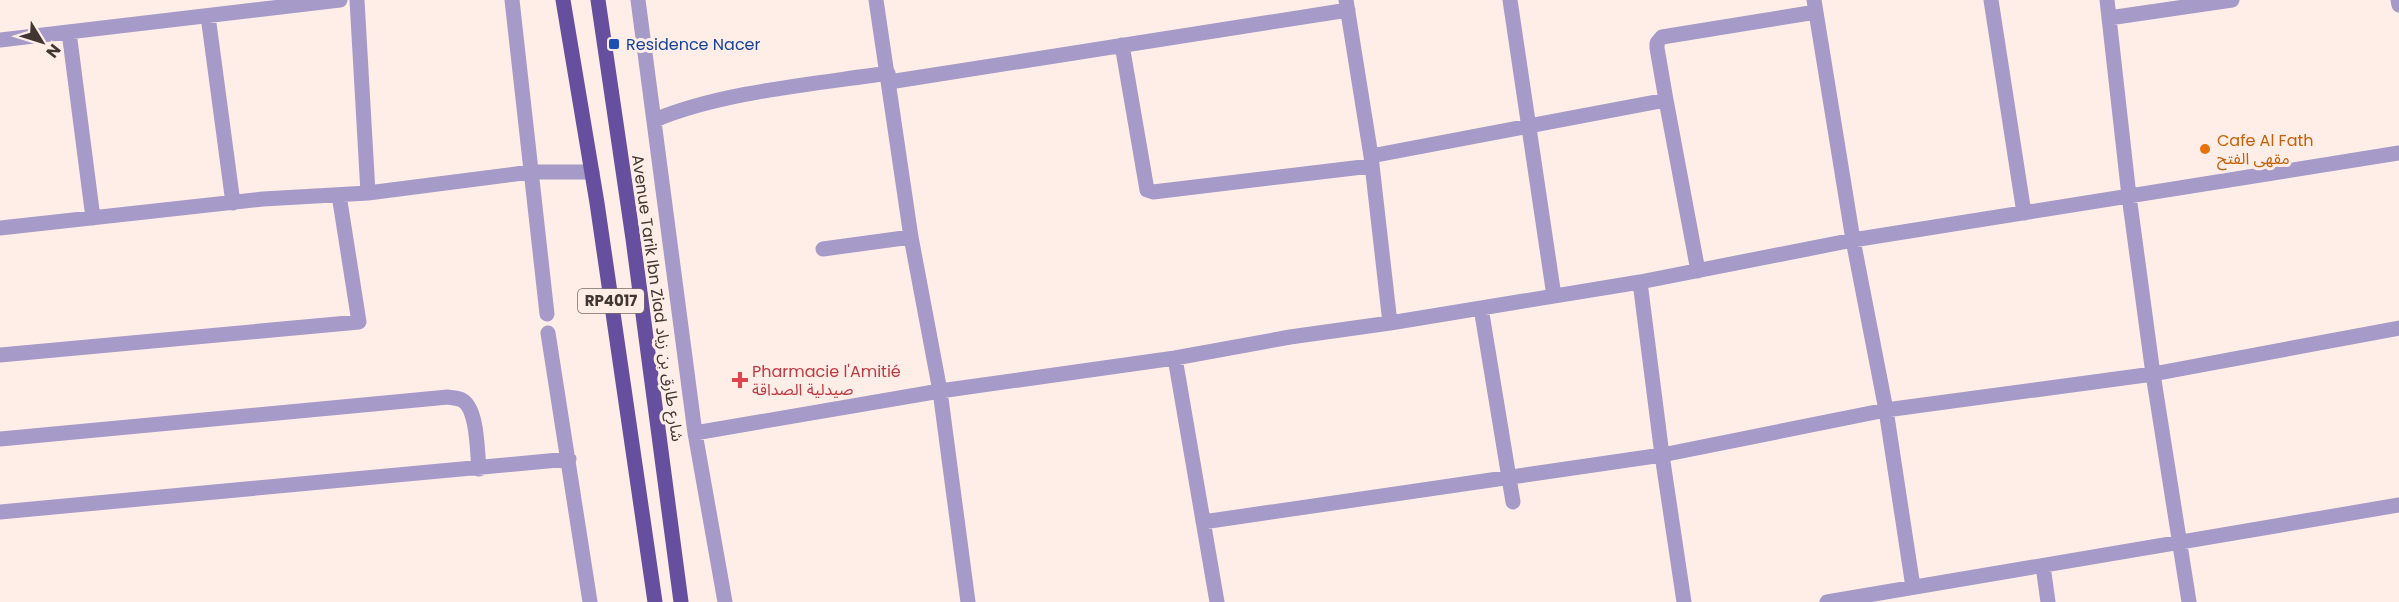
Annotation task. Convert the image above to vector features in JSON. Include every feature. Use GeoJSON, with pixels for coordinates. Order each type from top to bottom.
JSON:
{"type":"FeatureCollection","features":[{"type":"Feature","properties":{"kind":"main road","name":"RP4017"},"geometry":{"type":"LineString","coordinates":[[563,0],[592,172],[655,602]]}},
{"type":"Feature","properties":{"kind":"main road","name":"Avenue Tarik Ibn Ziad شارع طارق بن زياد"},"geometry":{"type":"LineString","coordinates":[[598,0],[633,239],[681,602]]}},
{"type":"Feature","properties":{"kind":"street"},"geometry":{"type":"LineString","coordinates":[[0,40],[340,0]]}},
{"type":"Feature","properties":{"kind":"street"},"geometry":{"type":"LineString","coordinates":[[357,0],[368,193]]}},
{"type":"Feature","properties":{"kind":"street"},"geometry":{"type":"LineString","coordinates":[[512,0],[547,315]]}},
{"type":"Feature","properties":{"kind":"street"},"geometry":{"type":"LineString","coordinates":[[638,0],[695,433],[724,602]]}},
{"type":"Feature","properties":{"kind":"street"},"geometry":{"type":"LineString","coordinates":[[876,0],[911,237],[940,391],[968,602]]}},
{"type":"Feature","properties":{"kind":"street"},"geometry":{"type":"LineString","coordinates":[[1510,0],[1554,296]]}},
{"type":"Feature","properties":{"kind":"street"},"geometry":{"type":"LineString","coordinates":[[1991,0],[2024,213]]}},
{"type":"Feature","properties":{"kind":"street"},"geometry":{"type":"LineString","coordinates":[[2108,0],[2129,196],[2153,374],[2189,602]]}},
{"type":"Feature","properties":{"kind":"street"},"geometry":{"type":"LineString","coordinates":[[2109,18],[2232,0]]}},
{"type":"Feature","properties":{"kind":"street"},"geometry":{"type":"LineString","coordinates":[[2398,0],[2399,5]]}},
{"type":"Feature","properties":{"kind":"street"},"geometry":{"type":"LineString","coordinates":[[655,120],[669,114],[744,96],[1122,45],[1347,5],[1371,161],[1390,323]]}},
{"type":"Feature","properties":{"kind":"street"},"geometry":{"type":"LineString","coordinates":[[1698,271],[1657,44],[1662,37],[1815,6],[1852,240],[1886,410],[1913,587]]}},
{"type":"Feature","properties":{"kind":"street"},"geometry":{"type":"LineString","coordinates":[[208,16],[234,203]]}},
{"type":"Feature","properties":{"kind":"street"},"geometry":{"type":"LineString","coordinates":[[69,32],[93,218]]}},
{"type":"Feature","properties":{"kind":"street"},"geometry":{"type":"LineString","coordinates":[[1122,45],[1147,190],[1153,192],[1371,161],[1530,126],[1666,100]]}},
{"type":"Feature","properties":{"kind":"street"},"geometry":{"type":"LineString","coordinates":[[695,433],[940,391],[1175,358],[1290,337],[1640,282],[1852,240],[2399,153]]}},
{"type":"Feature","properties":{"kind":"street"},"geometry":{"type":"LineString","coordinates":[[0,228],[263,199],[368,193],[531,171],[592,172]]}},
{"type":"Feature","properties":{"kind":"street"},"geometry":{"type":"LineString","coordinates":[[0,355],[359,322],[339,195]]}},
{"type":"Feature","properties":{"kind":"street"},"geometry":{"type":"LineString","coordinates":[[822,249],[911,237]]}},
{"type":"Feature","properties":{"kind":"street"},"geometry":{"type":"LineString","coordinates":[[1640,282],[1684,602]]}},
{"type":"Feature","properties":{"kind":"street"},"geometry":{"type":"LineString","coordinates":[[1481,308],[1513,502]]}},
{"type":"Feature","properties":{"kind":"street"},"geometry":{"type":"LineString","coordinates":[[1203,522],[1662,455],[1886,410],[2153,374],[2399,328]]}},
{"type":"Feature","properties":{"kind":"street"},"geometry":{"type":"LineString","coordinates":[[548,333],[590,602]]}},
{"type":"Feature","properties":{"kind":"street"},"geometry":{"type":"LineString","coordinates":[[1175,358],[1217,602]]}},
{"type":"Feature","properties":{"kind":"street"},"geometry":{"type":"LineString","coordinates":[[0,439],[448,397],[461,399],[468,404],[474,419],[479,469]]}},
{"type":"Feature","properties":{"kind":"street"},"geometry":{"type":"LineString","coordinates":[[0,512],[569,459]]}},
{"type":"Feature","properties":{"kind":"street"},"geometry":{"type":"LineString","coordinates":[[1827,602],[2399,505]]}},
{"type":"Feature","properties":{"kind":"street"},"geometry":{"type":"LineString","coordinates":[[2043,566],[2048,602]]}},
{"type":"Feature","properties":{"kind":"place","name":"Residence Nacer"},"geometry":{"type":"Point","coordinates":[614,44]}},
{"type":"Feature","properties":{"kind":"place","name":"Cafe Al Fath مقهى الفتح"},"geometry":{"type":"Point","coordinates":[2205,149]}},
{"type":"Feature","properties":{"kind":"place","name":"Pharmacie l'Amitié صيدلية الصداقة"},"geometry":{"type":"Point","coordinates":[740,380]}}]}
